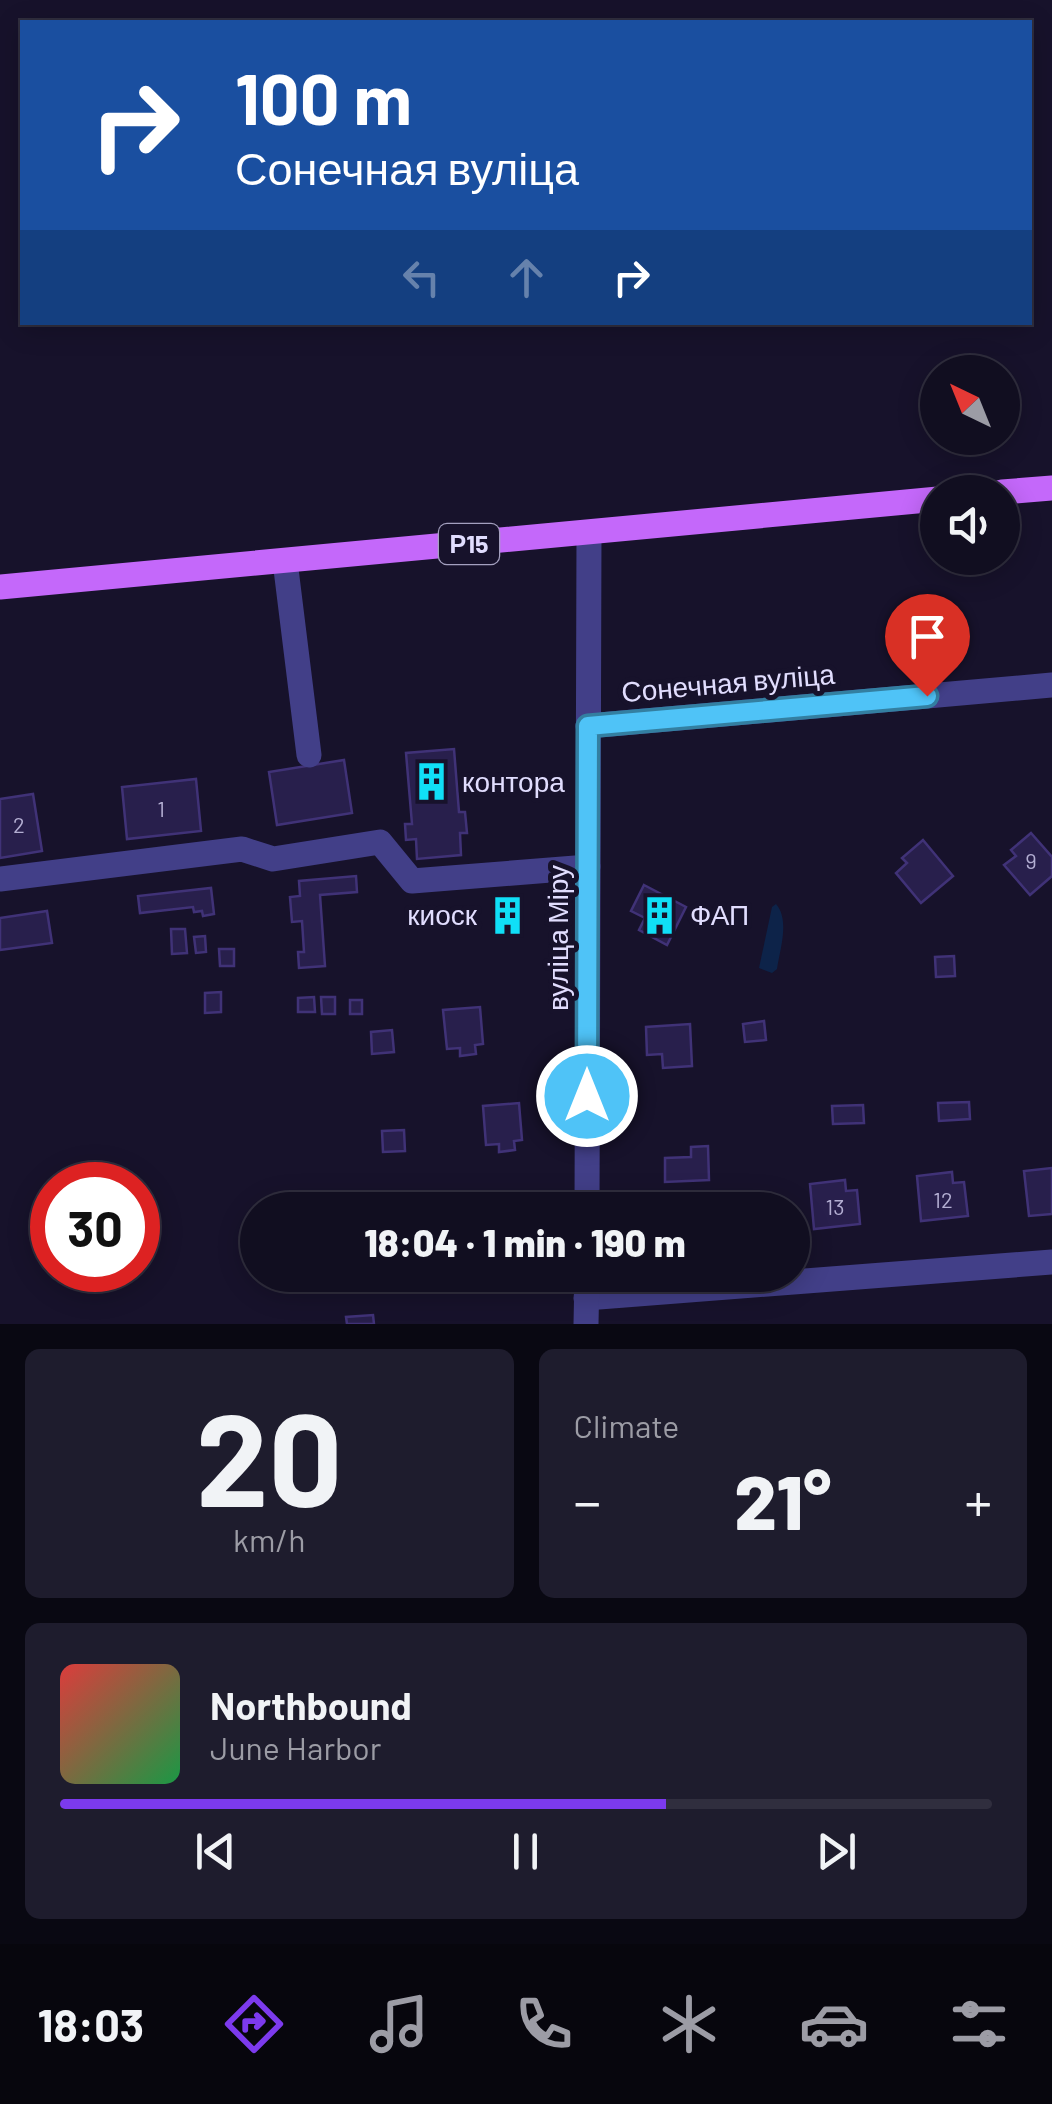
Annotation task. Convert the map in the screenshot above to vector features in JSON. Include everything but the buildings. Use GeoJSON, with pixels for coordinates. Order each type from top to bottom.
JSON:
{"type":"FeatureCollection","features":[{"type":"Feature","properties":{"kind":"main road"},"geometry":{"type":"LineString","coordinates":[[1020,491],[1052,488]]}},
{"type":"Feature","properties":{"kind":"main road","name":"Р15"},"geometry":{"type":"LineString","coordinates":[[0,587],[920,501]]}},
{"type":"Feature","properties":{"kind":"street","name":"вуліца Міру"},"geometry":{"type":"LineString","coordinates":[[587,1192],[589,533]]}},
{"type":"Feature","properties":{"kind":"street"},"geometry":{"type":"LineString","coordinates":[[285,561],[308,754]]}},
{"type":"Feature","properties":{"kind":"street","name":"Сонечная вуліца"},"geometry":{"type":"LineString","coordinates":[[588,726],[1052,685]]}},
{"type":"Feature","properties":{"kind":"street"},"geometry":{"type":"LineString","coordinates":[[0,879],[242,850],[272,859],[380,842],[412,881],[588,867]]}},
{"type":"Feature","properties":{"kind":"street"},"geometry":{"type":"LineString","coordinates":[[810,1274],[1052,1262]]}},
{"type":"Feature","properties":{"kind":"street"},"geometry":{"type":"LineString","coordinates":[[586,1292],[586,1324]]}},
{"type":"Feature","properties":{"kind":"water"},"geometry":{"type":"Polygon","coordinates":[[[776,904],[783,935],[777,969],[772,973],[759,968],[772,907],[776,904]]]}},
{"type":"Feature","properties":{"kind":"place","name":"контора"},"geometry":{"type":"Point","coordinates":[432,782]}},
{"type":"Feature","properties":{"kind":"place","name":"киоск"},"geometry":{"type":"Point","coordinates":[507,915]}},
{"type":"Feature","properties":{"kind":"place","name":"ФАП"},"geometry":{"type":"Point","coordinates":[660,915]}},
{"type":"Feature","properties":{"kind":"route"},"geometry":{"type":"LineString","coordinates":[[587,1096],[588,726],[927,696]]}}]}
